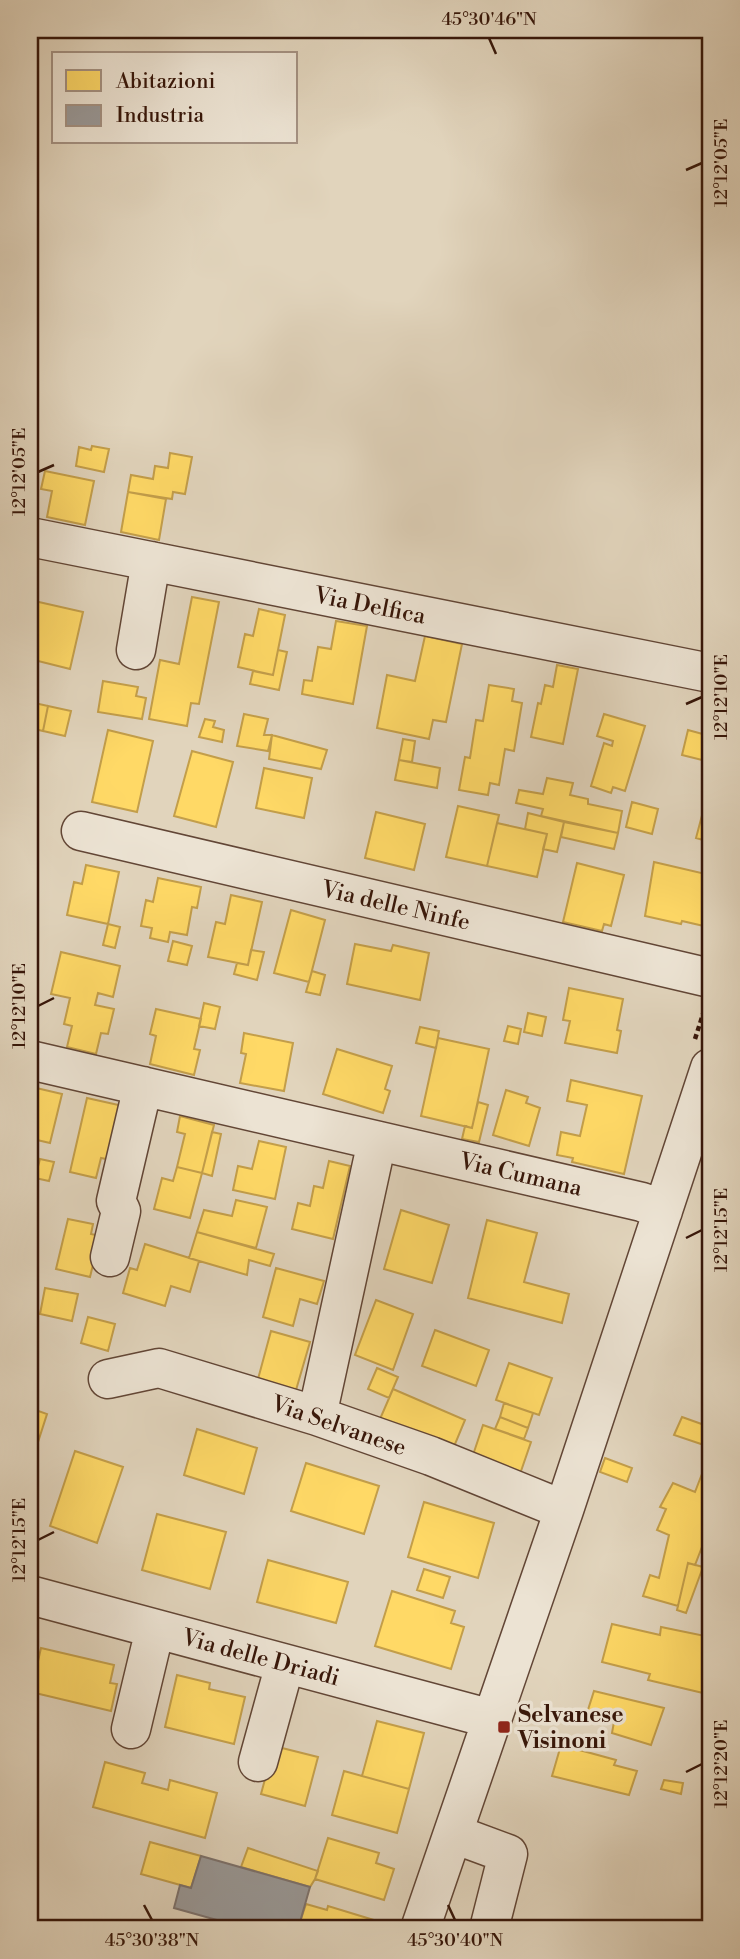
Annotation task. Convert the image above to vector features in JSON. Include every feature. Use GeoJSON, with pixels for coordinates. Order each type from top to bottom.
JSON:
{"type":"FeatureCollection","features":[{"type":"Feature","properties":{"kind":"street","name":"Via Delfica"},"geometry":{"type":"LineString","coordinates":[[30,537],[710,673]]}},
{"type":"Feature","properties":{"kind":"street"},"geometry":{"type":"LineString","coordinates":[[136,650],[151,561]]}},
{"type":"Feature","properties":{"kind":"street","name":"Via delle Ninfe"},"geometry":{"type":"LineString","coordinates":[[81,831],[710,978]]}},
{"type":"Feature","properties":{"kind":"street","name":"Via Cumana"},"geometry":{"type":"LineString","coordinates":[[30,1060],[642,1202],[663,1211]]}},
{"type":"Feature","properties":{"kind":"street"},"geometry":{"type":"LineString","coordinates":[[420,1929],[564,1510],[710,1068]]}},
{"type":"Feature","properties":{"kind":"street"},"geometry":{"type":"LineString","coordinates":[[110,1257],[121,1212],[116,1201],[143,1086]]}},
{"type":"Feature","properties":{"kind":"street"},"geometry":{"type":"LineString","coordinates":[[317,1416],[377,1142]]}},
{"type":"Feature","properties":{"kind":"street","name":"Via Selvanese"},"geometry":{"type":"LineString","coordinates":[[108,1379],[159,1368],[317,1416],[431,1456],[564,1510]]}},
{"type":"Feature","properties":{"kind":"street","name":"Via delle Driadi"},"geometry":{"type":"LineString","coordinates":[[30,1595],[492,1718]]}},
{"type":"Feature","properties":{"kind":"street"},"geometry":{"type":"LineString","coordinates":[[131,1729],[155,1629]]}},
{"type":"Feature","properties":{"kind":"street"},"geometry":{"type":"LineString","coordinates":[[258,1762],[285,1664]]}},
{"type":"Feature","properties":{"kind":"street"},"geometry":{"type":"LineString","coordinates":[[454,1834],[508,1854],[489,1929]]}},
{"type":"Feature","properties":{"kind":"building: Abitazioni"},"geometry":{"type":"Polygon","coordinates":[[[92,446],[109,449],[104,472],[76,466],[79,447],[91,450],[92,446]]]}},
{"type":"Feature","properties":{"kind":"building: Abitazioni"},"geometry":{"type":"Polygon","coordinates":[[[170,453],[192,457],[185,494],[173,492],[172,499],[128,492],[131,475],[153,479],[155,466],[168,468],[170,453]]]}},
{"type":"Feature","properties":{"kind":"building: Abitazioni"},"geometry":{"type":"Polygon","coordinates":[[[45,471],[94,481],[85,525],[47,517],[52,491],[41,489],[45,471]]]}},
{"type":"Feature","properties":{"kind":"building: Abitazioni"},"geometry":{"type":"Polygon","coordinates":[[[128,492],[166,499],[159,540],[121,532],[128,492]]]}},
{"type":"Feature","properties":{"kind":"building: Abitazioni"},"geometry":{"type":"Polygon","coordinates":[[[192,597],[219,602],[199,704],[191,703],[187,726],[149,719],[160,660],[179,664],[192,597]]]}},
{"type":"Feature","properties":{"kind":"building: Abitazioni"},"geometry":{"type":"Polygon","coordinates":[[[30,600],[83,612],[70,669],[30,659],[30,600]]]}},
{"type":"Feature","properties":{"kind":"building: Abitazioni"},"geometry":{"type":"Polygon","coordinates":[[[259,609],[285,615],[273,675],[238,667],[245,634],[253,636],[259,609]]]}},
{"type":"Feature","properties":{"kind":"building: Abitazioni"},"geometry":{"type":"Polygon","coordinates":[[[336,621],[367,626],[353,704],[302,694],[304,680],[312,681],[318,647],[331,649],[336,621]]]}},
{"type":"Feature","properties":{"kind":"building: Abitazioni"},"geometry":{"type":"Polygon","coordinates":[[[425,636],[462,644],[446,722],[433,720],[429,739],[377,728],[387,675],[415,681],[425,636]]]}},
{"type":"Feature","properties":{"kind":"building: Abitazioni"},"geometry":{"type":"Polygon","coordinates":[[[278,650],[287,652],[279,690],[250,684],[253,671],[273,675],[278,650]]]}},
{"type":"Feature","properties":{"kind":"building: Abitazioni"},"geometry":{"type":"Polygon","coordinates":[[[557,665],[578,669],[563,744],[531,737],[538,703],[541,704],[545,685],[553,687],[557,665]]]}},
{"type":"Feature","properties":{"kind":"building: Abitazioni"},"geometry":{"type":"Polygon","coordinates":[[[103,681],[138,687],[136,696],[146,698],[142,719],[98,712],[103,681]]]}},
{"type":"Feature","properties":{"kind":"building: Abitazioni"},"geometry":{"type":"Polygon","coordinates":[[[489,685],[514,689],[512,701],[522,703],[514,751],[505,749],[499,785],[490,783],[488,795],[459,790],[465,757],[470,758],[476,720],[483,721],[489,685]]]}},
{"type":"Feature","properties":{"kind":"building: Abitazioni"},"geometry":{"type":"Polygon","coordinates":[[[30,702],[48,706],[43,731],[30,728],[30,702]]]}},
{"type":"Feature","properties":{"kind":"building: Abitazioni"},"geometry":{"type":"Polygon","coordinates":[[[48,706],[71,711],[65,736],[43,731],[48,706]]]}},
{"type":"Feature","properties":{"kind":"building: Abitazioni"},"geometry":{"type":"Polygon","coordinates":[[[244,714],[268,719],[264,735],[272,735],[268,751],[237,746],[244,714]]]}},
{"type":"Feature","properties":{"kind":"building: Abitazioni"},"geometry":{"type":"Polygon","coordinates":[[[604,714],[645,726],[625,791],[613,787],[611,793],[591,786],[604,743],[612,746],[613,741],[597,736],[604,714]]]}},
{"type":"Feature","properties":{"kind":"building: Abitazioni"},"geometry":{"type":"Polygon","coordinates":[[[205,719],[215,721],[213,727],[224,730],[222,742],[199,737],[205,719]]]}},
{"type":"Feature","properties":{"kind":"building: Abitazioni"},"geometry":{"type":"Polygon","coordinates":[[[108,730],[153,741],[137,812],[92,802],[108,730]]]}},
{"type":"Feature","properties":{"kind":"building: Abitazioni"},"geometry":{"type":"Polygon","coordinates":[[[688,730],[710,736],[710,762],[682,755],[688,730]]]}},
{"type":"Feature","properties":{"kind":"building: Abitazioni"},"geometry":{"type":"Polygon","coordinates":[[[272,735],[327,750],[321,769],[269,759],[272,735]]]}},
{"type":"Feature","properties":{"kind":"building: Abitazioni"},"geometry":{"type":"Polygon","coordinates":[[[403,739],[415,741],[412,762],[399,760],[403,739]]]}},
{"type":"Feature","properties":{"kind":"building: Abitazioni"},"geometry":{"type":"Polygon","coordinates":[[[192,751],[233,762],[216,827],[174,816],[192,751]]]}},
{"type":"Feature","properties":{"kind":"building: Abitazioni"},"geometry":{"type":"Polygon","coordinates":[[[399,760],[440,768],[437,788],[395,780],[399,760]]]}},
{"type":"Feature","properties":{"kind":"building: Abitazioni"},"geometry":{"type":"Polygon","coordinates":[[[264,768],[312,778],[304,818],[256,808],[264,768]]]}},
{"type":"Feature","properties":{"kind":"building: Abitazioni"},"geometry":{"type":"Polygon","coordinates":[[[547,778],[573,783],[570,795],[588,799],[588,804],[622,811],[618,833],[541,816],[543,809],[516,803],[519,790],[543,794],[547,778]]]}},
{"type":"Feature","properties":{"kind":"building: Abitazioni"},"geometry":{"type":"Polygon","coordinates":[[[710,785],[710,842],[696,838],[710,785]]]}},
{"type":"Feature","properties":{"kind":"building: Abitazioni"},"geometry":{"type":"Polygon","coordinates":[[[632,802],[658,809],[652,834],[626,827],[632,802]]]}},
{"type":"Feature","properties":{"kind":"building: Abitazioni"},"geometry":{"type":"Polygon","coordinates":[[[458,806],[499,815],[487,866],[446,857],[458,806]]]}},
{"type":"Feature","properties":{"kind":"building: Abitazioni"},"geometry":{"type":"Polygon","coordinates":[[[376,812],[425,824],[414,870],[365,858],[376,812]]]}},
{"type":"Feature","properties":{"kind":"building: Abitazioni"},"geometry":{"type":"Polygon","coordinates":[[[528,813],[564,822],[557,852],[543,849],[547,834],[525,829],[528,813]]]}},
{"type":"Feature","properties":{"kind":"building: Abitazioni"},"geometry":{"type":"Polygon","coordinates":[[[564,822],[618,833],[614,849],[561,837],[564,822]]]}},
{"type":"Feature","properties":{"kind":"building: Abitazioni"},"geometry":{"type":"Polygon","coordinates":[[[497,823],[547,834],[537,877],[487,866],[497,823]]]}},
{"type":"Feature","properties":{"kind":"building: Abitazioni"},"geometry":{"type":"Polygon","coordinates":[[[654,862],[710,875],[708,927],[645,916],[654,862]]]}},
{"type":"Feature","properties":{"kind":"building: Abitazioni"},"geometry":{"type":"Polygon","coordinates":[[[577,863],[624,875],[611,926],[604,924],[602,931],[563,922],[577,863]]]}},
{"type":"Feature","properties":{"kind":"building: Abitazioni"},"geometry":{"type":"Polygon","coordinates":[[[86,865],[119,872],[108,924],[67,915],[74,882],[82,884],[86,865]]]}},
{"type":"Feature","properties":{"kind":"building: Abitazioni"},"geometry":{"type":"Polygon","coordinates":[[[158,878],[201,887],[197,908],[192,907],[187,935],[170,932],[168,942],[150,938],[152,928],[141,926],[146,900],[153,902],[158,878]]]}},
{"type":"Feature","properties":{"kind":"building: Abitazioni"},"geometry":{"type":"Polygon","coordinates":[[[231,895],[262,902],[248,965],[208,957],[216,922],[225,924],[231,895]]]}},
{"type":"Feature","properties":{"kind":"building: Abitazioni"},"geometry":{"type":"Polygon","coordinates":[[[291,910],[325,920],[309,982],[274,973],[291,910]]]}},
{"type":"Feature","properties":{"kind":"building: Abitazioni"},"geometry":{"type":"Polygon","coordinates":[[[108,924],[120,927],[115,948],[103,945],[108,924]]]}},
{"type":"Feature","properties":{"kind":"building: Abitazioni"},"geometry":{"type":"Polygon","coordinates":[[[173,941],[192,946],[187,965],[168,961],[173,941]]]}},
{"type":"Feature","properties":{"kind":"building: Abitazioni"},"geometry":{"type":"Polygon","coordinates":[[[355,944],[391,951],[393,945],[429,953],[420,1000],[347,984],[355,944]]]}},
{"type":"Feature","properties":{"kind":"building: Abitazioni"},"geometry":{"type":"Polygon","coordinates":[[[251,950],[264,952],[257,980],[234,974],[237,963],[248,965],[251,950]]]}},
{"type":"Feature","properties":{"kind":"building: Abitazioni"},"geometry":{"type":"Polygon","coordinates":[[[61,952],[120,966],[113,997],[98,993],[95,1005],[114,1009],[108,1034],[101,1033],[96,1054],[67,1047],[72,1026],[64,1024],[70,998],[51,994],[61,952]]]}},
{"type":"Feature","properties":{"kind":"building: Abitazioni"},"geometry":{"type":"Polygon","coordinates":[[[312,971],[325,975],[320,995],[306,992],[312,971]]]}},
{"type":"Feature","properties":{"kind":"building: Abitazioni"},"geometry":{"type":"Polygon","coordinates":[[[569,988],[623,999],[617,1030],[621,1031],[617,1053],[565,1043],[570,1021],[563,1020],[569,988]]]}},
{"type":"Feature","properties":{"kind":"building: Abitazioni"},"geometry":{"type":"Polygon","coordinates":[[[204,1003],[220,1007],[215,1029],[199,1026],[204,1003]]]}},
{"type":"Feature","properties":{"kind":"building: Abitazioni"},"geometry":{"type":"Polygon","coordinates":[[[156,1009],[201,1019],[194,1049],[200,1050],[194,1075],[150,1064],[156,1036],[150,1034],[156,1009]]]}},
{"type":"Feature","properties":{"kind":"building: Abitazioni"},"geometry":{"type":"Polygon","coordinates":[[[528,1013],[546,1017],[542,1036],[524,1032],[528,1013]]]}},
{"type":"Feature","properties":{"kind":"building: Abitazioni"},"geometry":{"type":"Polygon","coordinates":[[[508,1026],[521,1029],[518,1044],[504,1041],[508,1026]]]}},
{"type":"Feature","properties":{"kind":"building: Abitazioni"},"geometry":{"type":"Polygon","coordinates":[[[420,1027],[439,1031],[436,1048],[416,1043],[420,1027]]]}},
{"type":"Feature","properties":{"kind":"building: Abitazioni"},"geometry":{"type":"Polygon","coordinates":[[[244,1033],[293,1043],[284,1091],[240,1083],[246,1054],[241,1053],[244,1033]]]}},
{"type":"Feature","properties":{"kind":"building: Abitazioni"},"geometry":{"type":"Polygon","coordinates":[[[438,1038],[489,1049],[472,1128],[421,1116],[438,1038]]]}},
{"type":"Feature","properties":{"kind":"building: Abitazioni"},"geometry":{"type":"Polygon","coordinates":[[[337,1049],[392,1066],[385,1089],[390,1091],[383,1113],[323,1094],[337,1049]]]}},
{"type":"Feature","properties":{"kind":"building: Abitazioni"},"geometry":{"type":"Polygon","coordinates":[[[571,1080],[642,1096],[624,1174],[572,1162],[573,1158],[557,1155],[561,1132],[580,1136],[587,1105],[567,1101],[571,1080]]]}},
{"type":"Feature","properties":{"kind":"building: Abitazioni"},"geometry":{"type":"Polygon","coordinates":[[[32,1087],[62,1094],[50,1143],[37,1140],[32,1162],[30,1098],[32,1087]]]}},
{"type":"Feature","properties":{"kind":"building: Abitazioni"},"geometry":{"type":"Polygon","coordinates":[[[506,1090],[528,1097],[526,1103],[540,1108],[529,1146],[493,1135],[506,1090]]]}},
{"type":"Feature","properties":{"kind":"building: Abitazioni"},"geometry":{"type":"Polygon","coordinates":[[[87,1098],[123,1106],[111,1160],[101,1158],[96,1178],[70,1172],[87,1098]]]}},
{"type":"Feature","properties":{"kind":"building: Abitazioni"},"geometry":{"type":"Polygon","coordinates":[[[478,1102],[488,1105],[479,1142],[462,1139],[465,1126],[472,1128],[478,1102]]]}},
{"type":"Feature","properties":{"kind":"building: Abitazioni"},"geometry":{"type":"Polygon","coordinates":[[[180,1116],[214,1125],[202,1173],[177,1167],[185,1134],[177,1132],[180,1116]]]}},
{"type":"Feature","properties":{"kind":"building: Abitazioni"},"geometry":{"type":"Polygon","coordinates":[[[212,1132],[221,1134],[212,1176],[202,1173],[212,1132]]]}},
{"type":"Feature","properties":{"kind":"building: Abitazioni"},"geometry":{"type":"Polygon","coordinates":[[[259,1141],[286,1147],[275,1199],[233,1190],[238,1166],[252,1169],[259,1141]]]}},
{"type":"Feature","properties":{"kind":"building: Abitazioni"},"geometry":{"type":"Polygon","coordinates":[[[40,1159],[54,1162],[49,1181],[35,1178],[40,1159]]]}},
{"type":"Feature","properties":{"kind":"building: Abitazioni"},"geometry":{"type":"Polygon","coordinates":[[[329,1161],[350,1166],[333,1239],[292,1229],[298,1203],[310,1206],[314,1186],[323,1188],[329,1161]]]}},
{"type":"Feature","properties":{"kind":"building: Abitazioni"},"geometry":{"type":"Polygon","coordinates":[[[177,1167],[202,1173],[190,1218],[154,1209],[162,1178],[173,1181],[177,1167]]]}},
{"type":"Feature","properties":{"kind":"building: Abitazioni"},"geometry":{"type":"Polygon","coordinates":[[[236,1200],[267,1207],[256,1248],[197,1232],[204,1210],[232,1216],[236,1200]]]}},
{"type":"Feature","properties":{"kind":"building: Abitazioni"},"geometry":{"type":"Polygon","coordinates":[[[401,1210],[449,1225],[432,1283],[384,1269],[401,1210]]]}},
{"type":"Feature","properties":{"kind":"building: Abitazioni"},"geometry":{"type":"Polygon","coordinates":[[[68,1219],[93,1224],[91,1234],[100,1236],[90,1277],[56,1269],[68,1219]]]}},
{"type":"Feature","properties":{"kind":"building: Abitazioni"},"geometry":{"type":"Polygon","coordinates":[[[487,1220],[537,1233],[524,1282],[569,1294],[562,1323],[468,1298],[487,1220]]]}},
{"type":"Feature","properties":{"kind":"building: Abitazioni"},"geometry":{"type":"Polygon","coordinates":[[[197,1232],[274,1254],[270,1266],[249,1260],[247,1275],[189,1258],[197,1232]]]}},
{"type":"Feature","properties":{"kind":"building: Abitazioni"},"geometry":{"type":"Polygon","coordinates":[[[145,1244],[199,1261],[190,1292],[171,1286],[165,1306],[123,1293],[130,1268],[137,1270],[145,1244]]]}},
{"type":"Feature","properties":{"kind":"building: Abitazioni"},"geometry":{"type":"Polygon","coordinates":[[[276,1268],[324,1281],[317,1304],[300,1299],[293,1326],[263,1317],[276,1268]]]}},
{"type":"Feature","properties":{"kind":"building: Abitazioni"},"geometry":{"type":"Polygon","coordinates":[[[45,1288],[78,1294],[72,1321],[40,1314],[45,1288]]]}},
{"type":"Feature","properties":{"kind":"building: Abitazioni"},"geometry":{"type":"Polygon","coordinates":[[[376,1300],[413,1314],[393,1370],[355,1355],[376,1300]]]}},
{"type":"Feature","properties":{"kind":"building: Abitazioni"},"geometry":{"type":"Polygon","coordinates":[[[88,1317],[115,1324],[108,1351],[81,1343],[88,1317]]]}},
{"type":"Feature","properties":{"kind":"building: Abitazioni"},"geometry":{"type":"Polygon","coordinates":[[[435,1330],[489,1350],[476,1386],[422,1366],[435,1330]]]}},
{"type":"Feature","properties":{"kind":"building: Abitazioni"},"geometry":{"type":"Polygon","coordinates":[[[271,1331],[310,1342],[296,1390],[258,1379],[271,1331]]]}},
{"type":"Feature","properties":{"kind":"building: Abitazioni"},"geometry":{"type":"Polygon","coordinates":[[[509,1363],[552,1378],[539,1415],[496,1400],[509,1363]]]}},
{"type":"Feature","properties":{"kind":"building: Abitazioni"},"geometry":{"type":"Polygon","coordinates":[[[377,1368],[398,1377],[389,1398],[368,1389],[377,1368]]]}},
{"type":"Feature","properties":{"kind":"building: Abitazioni"},"geometry":{"type":"Polygon","coordinates":[[[393,1389],[465,1420],[453,1449],[380,1419],[393,1389]]]}},
{"type":"Feature","properties":{"kind":"building: Abitazioni"},"geometry":{"type":"Polygon","coordinates":[[[504,1403],[533,1413],[528,1428],[500,1417],[504,1403]]]}},
{"type":"Feature","properties":{"kind":"building: Abitazioni"},"geometry":{"type":"Polygon","coordinates":[[[30,1408],[47,1414],[30,1467],[30,1408]]]}},
{"type":"Feature","properties":{"kind":"building: Abitazioni"},"geometry":{"type":"Polygon","coordinates":[[[500,1417],[528,1428],[524,1439],[495,1429],[500,1417]]]}},
{"type":"Feature","properties":{"kind":"building: Abitazioni"},"geometry":{"type":"Polygon","coordinates":[[[682,1417],[710,1427],[710,1447],[674,1435],[682,1417]]]}},
{"type":"Feature","properties":{"kind":"building: Abitazioni"},"geometry":{"type":"Polygon","coordinates":[[[483,1425],[531,1442],[520,1474],[472,1458],[483,1425]]]}},
{"type":"Feature","properties":{"kind":"building: Abitazioni"},"geometry":{"type":"Polygon","coordinates":[[[197,1429],[257,1448],[244,1494],[184,1475],[197,1429]]]}},
{"type":"Feature","properties":{"kind":"building: Abitazioni"},"geometry":{"type":"Polygon","coordinates":[[[75,1451],[123,1467],[97,1543],[50,1526],[75,1451]]]}},
{"type":"Feature","properties":{"kind":"building: Abitazioni"},"geometry":{"type":"Polygon","coordinates":[[[710,1453],[710,1526],[695,1565],[688,1563],[678,1606],[643,1596],[650,1575],[659,1578],[669,1535],[657,1530],[666,1509],[660,1507],[673,1483],[695,1492],[710,1453]]]}},
{"type":"Feature","properties":{"kind":"building: Abitazioni"},"geometry":{"type":"Polygon","coordinates":[[[605,1458],[632,1468],[627,1482],[600,1472],[605,1458]]]}},
{"type":"Feature","properties":{"kind":"building: Abitazioni"},"geometry":{"type":"Polygon","coordinates":[[[306,1463],[379,1486],[364,1534],[291,1511],[306,1463]]]}},
{"type":"Feature","properties":{"kind":"building: Abitazioni"},"geometry":{"type":"Polygon","coordinates":[[[424,1502],[494,1523],[478,1578],[408,1557],[424,1502]]]}},
{"type":"Feature","properties":{"kind":"building: Abitazioni"},"geometry":{"type":"Polygon","coordinates":[[[157,1514],[226,1532],[210,1589],[142,1570],[157,1514]]]}},
{"type":"Feature","properties":{"kind":"building: Abitazioni"},"geometry":{"type":"Polygon","coordinates":[[[268,1560],[348,1582],[336,1623],[257,1602],[268,1560]]]}},
{"type":"Feature","properties":{"kind":"building: Abitazioni"},"geometry":{"type":"Polygon","coordinates":[[[688,1563],[703,1567],[686,1613],[677,1610],[688,1563]]]}},
{"type":"Feature","properties":{"kind":"building: Abitazioni"},"geometry":{"type":"Polygon","coordinates":[[[424,1569],[450,1577],[443,1598],[417,1590],[424,1569]]]}},
{"type":"Feature","properties":{"kind":"building: Abitazioni"},"geometry":{"type":"Polygon","coordinates":[[[392,1591],[455,1611],[451,1623],[464,1627],[451,1669],[375,1646],[392,1591]]]}},
{"type":"Feature","properties":{"kind":"building: Abitazioni"},"geometry":{"type":"Polygon","coordinates":[[[612,1624],[660,1635],[661,1627],[710,1637],[710,1665],[703,1693],[648,1680],[650,1674],[602,1662],[612,1624]]]}},
{"type":"Feature","properties":{"kind":"building: Abitazioni"},"geometry":{"type":"Polygon","coordinates":[[[41,1648],[114,1665],[110,1683],[117,1684],[111,1711],[31,1692],[41,1648]]]}},
{"type":"Feature","properties":{"kind":"building: Abitazioni"},"geometry":{"type":"Polygon","coordinates":[[[177,1675],[210,1683],[209,1689],[245,1697],[234,1744],[165,1727],[177,1675]]]}},
{"type":"Feature","properties":{"kind":"building: Abitazioni"},"geometry":{"type":"Polygon","coordinates":[[[594,1691],[664,1708],[651,1745],[612,1733],[614,1722],[586,1716],[594,1691]]]}},
{"type":"Feature","properties":{"kind":"building: Abitazioni"},"geometry":{"type":"Polygon","coordinates":[[[377,1721],[424,1733],[409,1789],[362,1776],[377,1721]]]}},
{"type":"Feature","properties":{"kind":"building: Abitazioni"},"geometry":{"type":"Polygon","coordinates":[[[561,1745],[616,1760],[614,1765],[637,1771],[629,1795],[552,1776],[561,1745]]]}},
{"type":"Feature","properties":{"kind":"building: Abitazioni"},"geometry":{"type":"Polygon","coordinates":[[[274,1746],[318,1757],[305,1806],[261,1794],[274,1746]]]}},
{"type":"Feature","properties":{"kind":"building: Abitazioni"},"geometry":{"type":"Polygon","coordinates":[[[105,1762],[145,1773],[142,1783],[168,1790],[170,1780],[217,1793],[205,1838],[93,1807],[105,1762]]]}},
{"type":"Feature","properties":{"kind":"building: Abitazioni"},"geometry":{"type":"Polygon","coordinates":[[[344,1771],[409,1789],[397,1833],[332,1815],[344,1771]]]}},
{"type":"Feature","properties":{"kind":"building: Abitazioni"},"geometry":{"type":"Polygon","coordinates":[[[664,1780],[683,1783],[681,1794],[661,1789],[664,1780]]]}},
{"type":"Feature","properties":{"kind":"building: Abitazioni"},"geometry":{"type":"Polygon","coordinates":[[[328,1838],[379,1853],[376,1863],[394,1869],[384,1900],[315,1879],[328,1838]]]}},
{"type":"Feature","properties":{"kind":"building: Abitazioni"},"geometry":{"type":"Polygon","coordinates":[[[150,1842],[201,1856],[191,1888],[141,1874],[150,1842]]]}},
{"type":"Feature","properties":{"kind":"building: Abitazioni"},"geometry":{"type":"Polygon","coordinates":[[[248,1848],[318,1871],[315,1879],[310,1887],[241,1867],[248,1848]]]}},
{"type":"Feature","properties":{"kind":"building: Abitazioni"},"geometry":{"type":"Polygon","coordinates":[[[306,1904],[327,1910],[328,1906],[377,1921],[374,1929],[312,1929],[299,1925],[306,1904]]]}},
{"type":"Feature","properties":{"kind":"building: Industria"},"geometry":{"type":"Polygon","coordinates":[[[201,1856],[310,1887],[298,1929],[249,1929],[174,1908],[180,1885],[191,1888],[201,1856]]]}},
{"type":"Feature","properties":{"kind":"place","name":"Selvanese Visinoni"},"geometry":{"type":"Point","coordinates":[504,1727]}}]}
